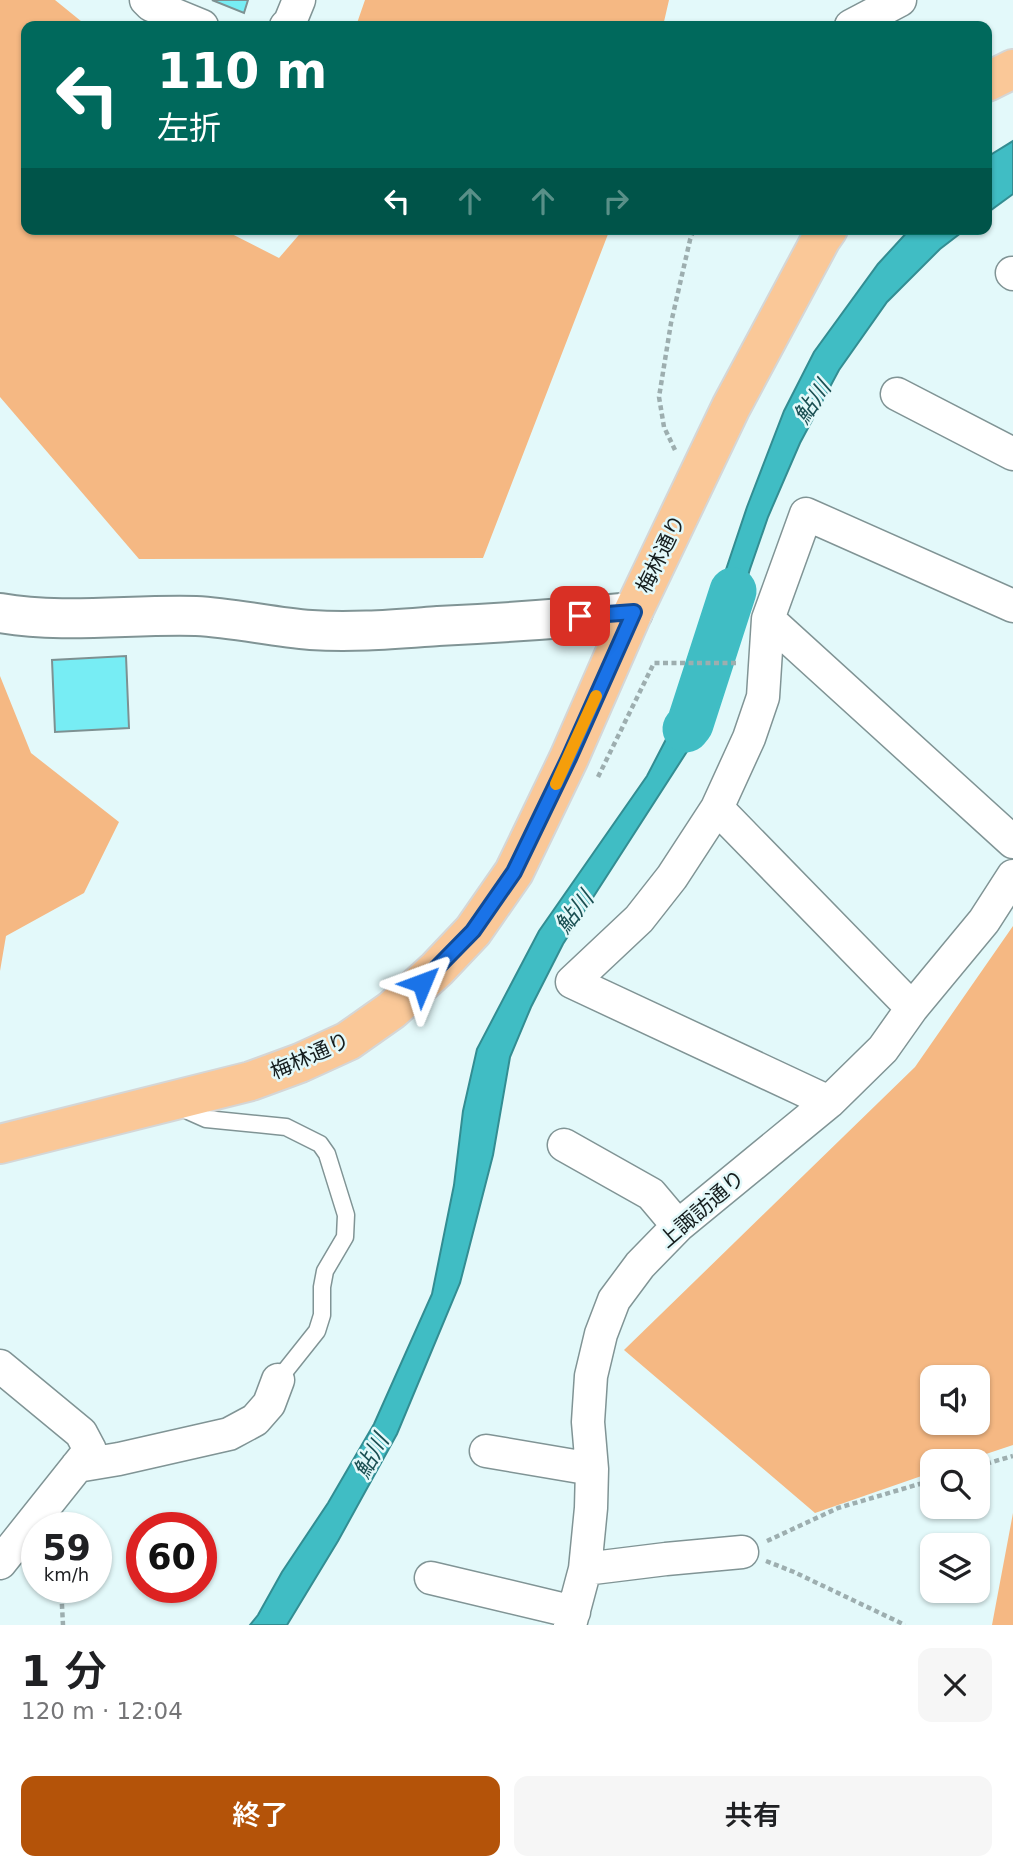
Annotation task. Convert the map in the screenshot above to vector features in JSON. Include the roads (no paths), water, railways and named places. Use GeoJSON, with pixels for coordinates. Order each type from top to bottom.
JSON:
{"type":"FeatureCollection","features":[{"type":"Feature","properties":{"kind":"main road"},"geometry":{"type":"LineString","coordinates":[[992,80],[1013,69]]}},
{"type":"Feature","properties":{"kind":"main road","name":"梅林通り"},"geometry":{"type":"LineString","coordinates":[[0,1144],[251,1081],[300,1063],[348,1041],[392,1010],[473,931],[514,872],[731,407],[824,235]]}},
{"type":"Feature","properties":{"kind":"street"},"geometry":{"type":"LineString","coordinates":[[290,21],[299,0]]}},
{"type":"Feature","properties":{"kind":"street"},"geometry":{"type":"LineString","coordinates":[[860,21],[900,0]]}},
{"type":"Feature","properties":{"kind":"street"},"geometry":{"type":"LineString","coordinates":[[150,2],[191,21]]}},
{"type":"Feature","properties":{"kind":"street"},"geometry":{"type":"LineString","coordinates":[[897,394],[1013,454]]}},
{"type":"Feature","properties":{"kind":"street"},"geometry":{"type":"LineString","coordinates":[[829,1102],[572,982],[639,919],[672,877],[717,808],[750,738],[763,697],[768,619],[806,514],[1013,606]]}},
{"type":"Feature","properties":{"kind":"street"},"geometry":{"type":"LineString","coordinates":[[0,612],[19,616],[73,618],[194,616],[237,619],[311,630],[368,631],[634,612]]}},
{"type":"Feature","properties":{"kind":"street"},"geometry":{"type":"LineString","coordinates":[[768,619],[1013,842]]}},
{"type":"Feature","properties":{"kind":"street"},"geometry":{"type":"LineString","coordinates":[[717,808],[912,1008]]}},
{"type":"Feature","properties":{"kind":"street","name":"上諏訪通り"},"geometry":{"type":"LineString","coordinates":[[572,1619],[584,1569],[591,1508],[592,1469],[588,1422],[591,1376],[601,1334],[614,1300],[640,1265],[678,1226],[829,1102],[883,1049],[912,1008],[984,920],[1013,876]]}},
{"type":"Feature","properties":{"kind":"street"},"geometry":{"type":"LineString","coordinates":[[564,1145],[651,1195],[678,1226]]}},
{"type":"Feature","properties":{"kind":"street"},"geometry":{"type":"LineString","coordinates":[[0,1366],[81,1433],[90,1450],[10,1531],[0,1563]]}},
{"type":"Feature","properties":{"kind":"street"},"geometry":{"type":"LineString","coordinates":[[77,1466],[229,1434],[255,1420],[269,1404],[278,1380]]}},
{"type":"Feature","properties":{"kind":"street"},"geometry":{"type":"LineString","coordinates":[[486,1451],[592,1469]]}},
{"type":"Feature","properties":{"kind":"street"},"geometry":{"type":"LineString","coordinates":[[584,1569],[743,1552]]}},
{"type":"Feature","properties":{"kind":"street"},"geometry":{"type":"LineString","coordinates":[[432,1578],[572,1619]]}},
{"type":"Feature","properties":{"kind":"lane"},"geometry":{"type":"LineString","coordinates":[[183,1097],[188,1111],[206,1119],[286,1127],[320,1144],[327,1154],[346,1215],[345,1237],[326,1271],[322,1287],[323,1315],[317,1332],[278,1380]]}},
{"type":"Feature","properties":{"kind":"water"},"geometry":{"type":"Polygon","coordinates":[[[1013,141],[1013,194],[992,209],[992,154],[1013,141]]]}},
{"type":"Feature","properties":{"kind":"water"},"geometry":{"type":"Polygon","coordinates":[[[905,235],[958,235],[940,249],[887,302],[839,370],[800,443],[768,517],[725,653],[698,653],[747,507],[784,411],[814,352],[878,264],[905,235]]]}},
{"type":"Feature","properties":{"kind":"water"},"geometry":{"type":"Polygon","coordinates":[[[723,668],[706,722],[563,944],[531,1007],[510,1057],[493,1155],[460,1283],[397,1434],[338,1541],[287,1625],[250,1625],[328,1503],[374,1424],[432,1294],[454,1185],[463,1111],[477,1049],[539,931],[647,776],[676,720],[694,669],[723,668]]]}},
{"type":"Feature","properties":{"kind":"waterway","name":"鮎川"},"geometry":{"type":"LineString","coordinates":[[686,729],[690,724],[733,591]]}}]}
